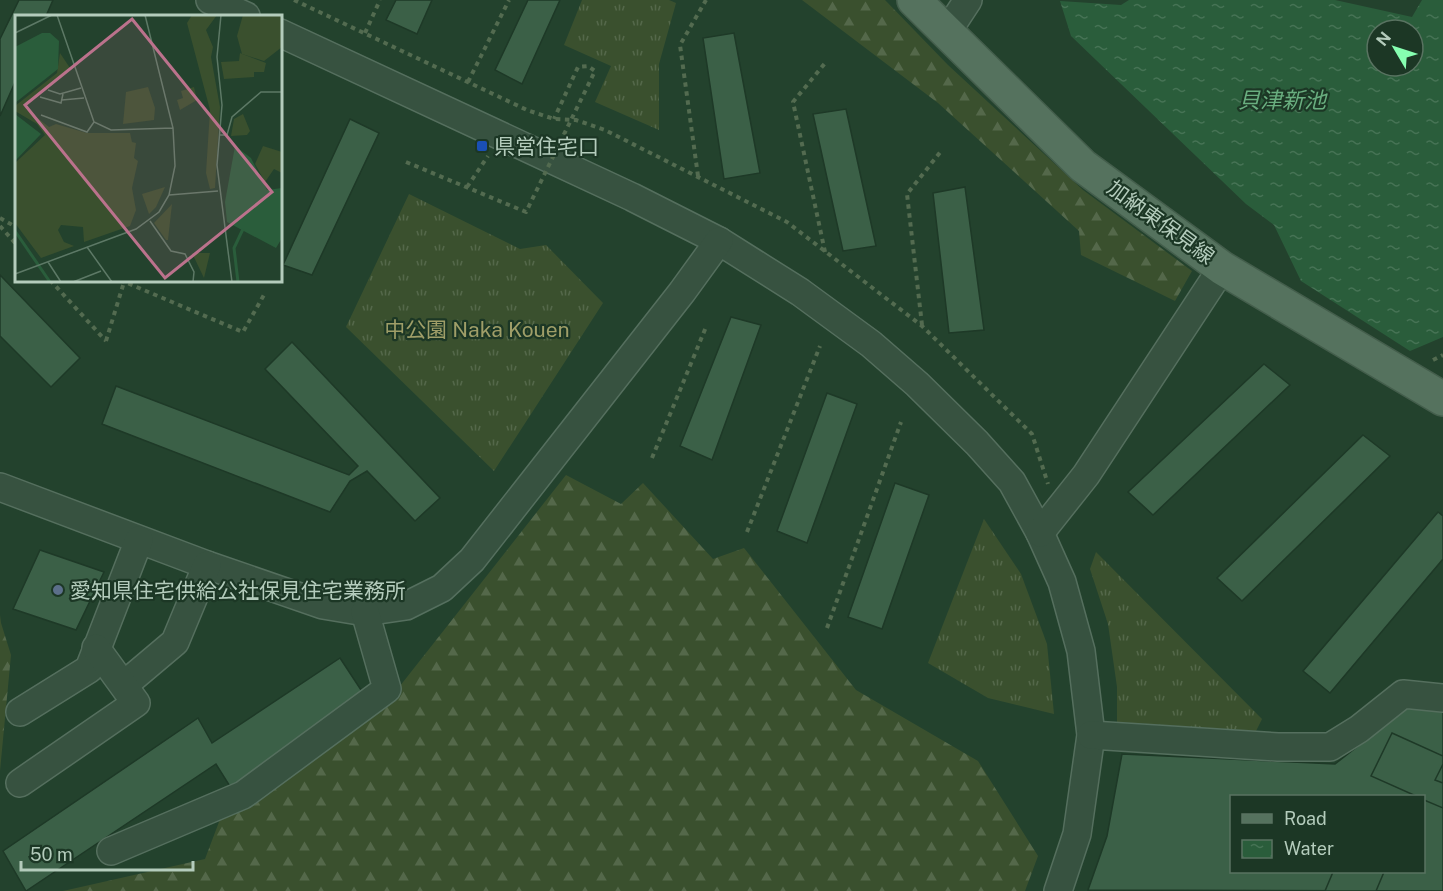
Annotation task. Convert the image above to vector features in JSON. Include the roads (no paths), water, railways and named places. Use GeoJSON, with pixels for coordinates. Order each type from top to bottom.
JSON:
{"type":"FeatureCollection","features":[{"type":"Feature","properties":{"kind":"main road","name":"加納東保見線"},"geometry":{"type":"LineString","coordinates":[[914,0],[1083,166],[1222,267],[1443,399]]}},
{"type":"Feature","properties":{"kind":"street"},"geometry":{"type":"LineString","coordinates":[[210,0],[244,15]]}},
{"type":"Feature","properties":{"kind":"street"},"geometry":{"type":"LineString","coordinates":[[947,32],[968,0]]}},
{"type":"Feature","properties":{"kind":"street"},"geometry":{"type":"LineString","coordinates":[[282,34],[632,197],[719,241],[800,292],[871,344],[917,384],[977,443],[1012,483],[1040,533],[1062,582],[1082,651],[1091,735],[1077,834],[1058,891]]}},
{"type":"Feature","properties":{"kind":"street"},"geometry":{"type":"LineString","coordinates":[[0,487],[207,565],[323,605],[365,612],[405,606],[442,588],[472,560],[719,241]]}},
{"type":"Feature","properties":{"kind":"street"},"geometry":{"type":"LineString","coordinates":[[1040,533],[1063,507],[1086,475],[1222,267]]}},
{"type":"Feature","properties":{"kind":"street"},"geometry":{"type":"LineString","coordinates":[[20,712],[89,669],[139,540]]}},
{"type":"Feature","properties":{"kind":"street"},"geometry":{"type":"LineString","coordinates":[[124,685],[175,642],[207,565]]}},
{"type":"Feature","properties":{"kind":"street"},"geometry":{"type":"LineString","coordinates":[[111,851],[243,795],[387,689],[365,612]]}},
{"type":"Feature","properties":{"kind":"street"},"geometry":{"type":"LineString","coordinates":[[20,783],[136,703],[96,648]]}},
{"type":"Feature","properties":{"kind":"street"},"geometry":{"type":"LineString","coordinates":[[1091,735],[1266,746],[1330,747],[1359,729],[1403,694],[1443,698]]}},
{"type":"Feature","properties":{"kind":"water","name":"貝津新池"},"geometry":{"type":"Polygon","coordinates":[[[1129,0],[1335,0],[1412,17],[1422,0],[1443,0],[1443,337],[1410,351],[1301,281],[1274,225],[1246,204],[1071,36],[1060,1],[1121,5],[1129,0]]]}},
{"type":"Feature","properties":{"kind":"place","name":"県営住宅口"},"geometry":{"type":"Point","coordinates":[482,146]}},
{"type":"Feature","properties":{"kind":"place","name":"愛知県住宅供給公社保見住宅業務所"},"geometry":{"type":"Point","coordinates":[58,590]}},
{"type":"Feature","properties":{"kind":"park label","name":"中公園 Naka Kouen"},"geometry":{"type":"Point","coordinates":[477,329]}}]}
